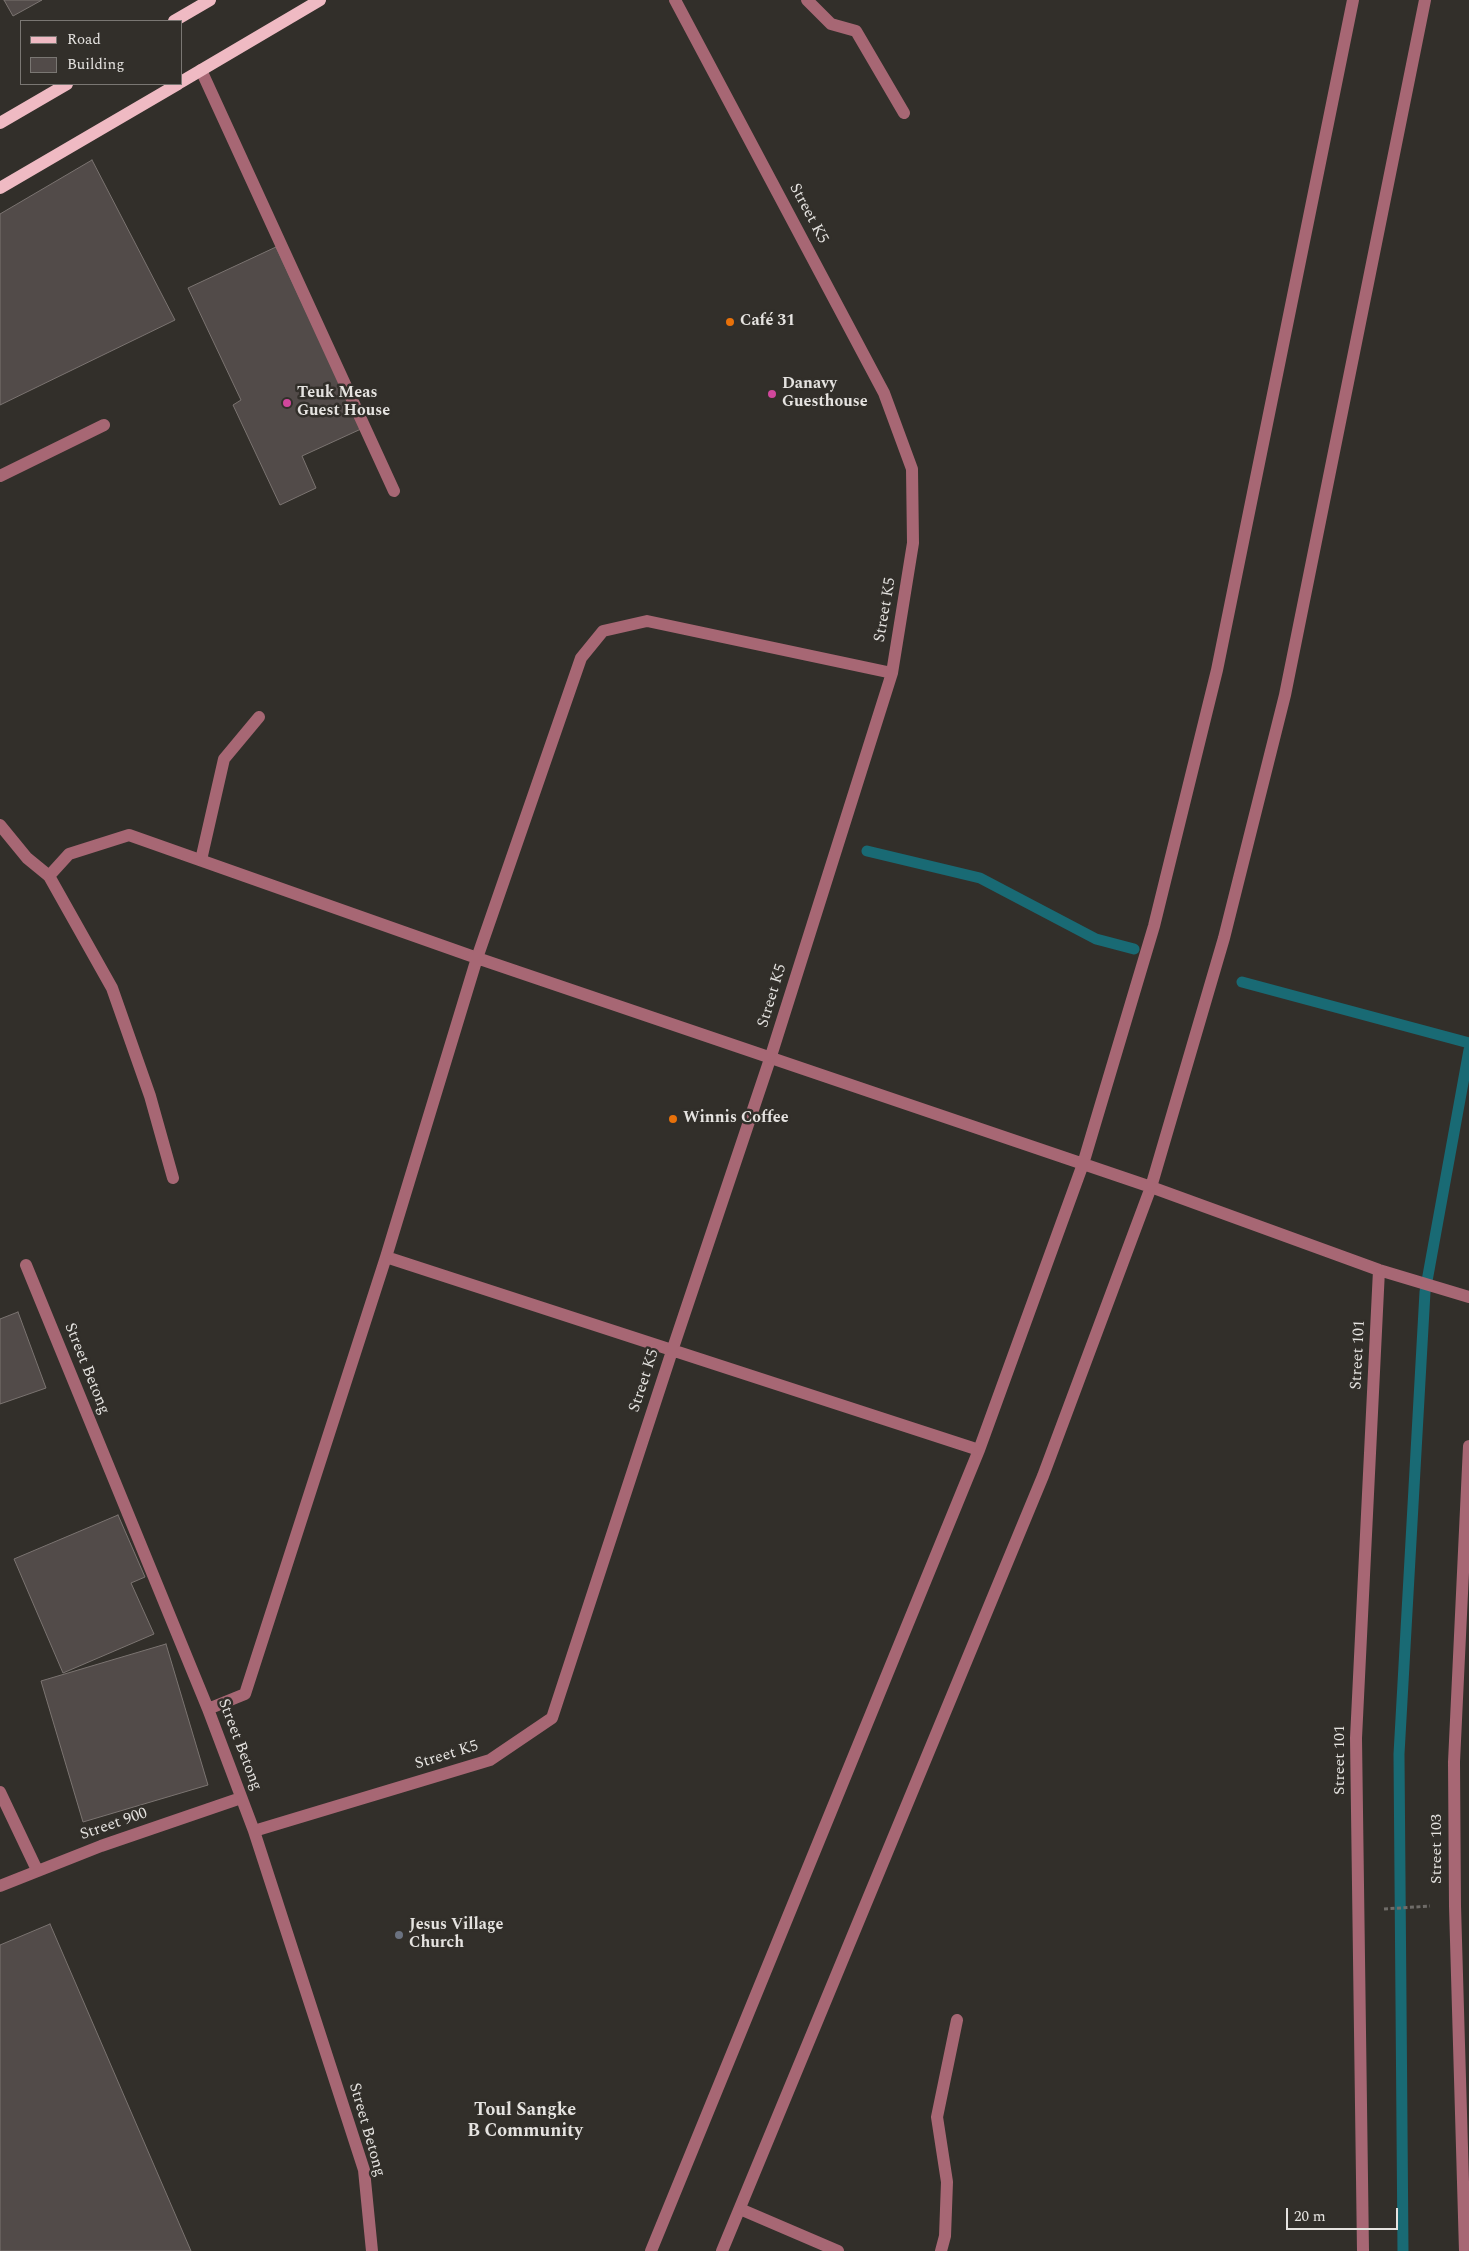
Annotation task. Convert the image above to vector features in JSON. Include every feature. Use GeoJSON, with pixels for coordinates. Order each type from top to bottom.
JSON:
{"type":"FeatureCollection","features":[{"type":"Feature","properties":{"kind":"main road"},"geometry":{"type":"LineString","coordinates":[[176,20],[210,0]]}},
{"type":"Feature","properties":{"kind":"main road"},"geometry":{"type":"LineString","coordinates":[[182,81],[320,0]]}},
{"type":"Feature","properties":{"kind":"main road"},"geometry":{"type":"LineString","coordinates":[[0,123],[65,85]]}},
{"type":"Feature","properties":{"kind":"main road"},"geometry":{"type":"LineString","coordinates":[[0,188],[176,85]]}},
{"type":"Feature","properties":{"kind":"street","name":"Street K5"},"geometry":{"type":"LineString","coordinates":[[254,1831],[490,1760],[552,1718],[770,1059],[892,673],[913,543],[912,469],[884,393],[675,0]]}},
{"type":"Feature","properties":{"kind":"street"},"geometry":{"type":"LineString","coordinates":[[807,0],[831,24],[856,31],[904,113]]}},
{"type":"Feature","properties":{"kind":"street"},"geometry":{"type":"LineString","coordinates":[[650,2251],[979,1450],[1083,1164],[1154,926],[1217,670],[1353,0]]}},
{"type":"Feature","properties":{"kind":"street"},"geometry":{"type":"LineString","coordinates":[[722,2251],[1043,1476],[1152,1187],[1224,938],[1284,696],[1425,0]]}},
{"type":"Feature","properties":{"kind":"street"},"geometry":{"type":"LineString","coordinates":[[201,70],[394,491]]}},
{"type":"Feature","properties":{"kind":"street"},"geometry":{"type":"LineString","coordinates":[[0,476],[104,425]]}},
{"type":"Feature","properties":{"kind":"street"},"geometry":{"type":"LineString","coordinates":[[208,1709],[245,1694],[386,1257],[477,958],[580,658],[604,632],[647,621],[892,673]]}},
{"type":"Feature","properties":{"kind":"street"},"geometry":{"type":"LineString","coordinates":[[201,860],[224,758],[259,717]]}},
{"type":"Feature","properties":{"kind":"street"},"geometry":{"type":"LineString","coordinates":[[0,825],[27,858],[49,876],[112,988],[150,1096],[173,1178]]}},
{"type":"Feature","properties":{"kind":"street"},"geometry":{"type":"LineString","coordinates":[[49,876],[69,854],[129,835],[770,1059],[1152,1187],[1379,1270],[1469,1297]]}},
{"type":"Feature","properties":{"kind":"street"},"geometry":{"type":"LineString","coordinates":[[386,1257],[979,1450]]}},
{"type":"Feature","properties":{"kind":"street","name":"Street Betong"},"geometry":{"type":"LineString","coordinates":[[26,1266],[208,1709],[254,1831],[364,2170],[372,2251]]}},
{"type":"Feature","properties":{"kind":"street","name":"Street 101"},"geometry":{"type":"LineString","coordinates":[[1363,2251],[1356,1738],[1379,1270]]}},
{"type":"Feature","properties":{"kind":"street","name":"Street 103"},"geometry":{"type":"LineString","coordinates":[[1465,2251],[1466,2125],[1455,1906],[1454,1762],[1469,1446]]}},
{"type":"Feature","properties":{"kind":"street"},"geometry":{"type":"LineString","coordinates":[[0,1792],[37,1870]]}},
{"type":"Feature","properties":{"kind":"street","name":"Street 900"},"geometry":{"type":"LineString","coordinates":[[0,1886],[37,1870],[241,1798]]}},
{"type":"Feature","properties":{"kind":"street"},"geometry":{"type":"LineString","coordinates":[[941,2251],[945,2236],[947,2182],[937,2117],[957,2020]]}},
{"type":"Feature","properties":{"kind":"street"},"geometry":{"type":"LineString","coordinates":[[740,2209],[838,2251]]}},
{"type":"Feature","properties":{"kind":"path"},"geometry":{"type":"LineString","coordinates":[[1380,1909],[1422,1906]]}},
{"type":"Feature","properties":{"kind":"building"},"geometry":{"type":"Polygon","coordinates":[[[4,0],[42,0],[13,16],[4,0]]]}},
{"type":"Feature","properties":{"kind":"building"},"geometry":{"type":"Polygon","coordinates":[[[92,160],[175,320],[0,405],[0,214],[92,160]]]}},
{"type":"Feature","properties":{"kind":"building"},"geometry":{"type":"Polygon","coordinates":[[[276,247],[361,429],[302,456],[316,488],[280,505],[233,405],[241,400],[188,288],[276,247]]]}},
{"type":"Feature","properties":{"kind":"building"},"geometry":{"type":"Polygon","coordinates":[[[18,1312],[46,1388],[0,1404],[0,1319],[18,1312]]]}},
{"type":"Feature","properties":{"kind":"building"},"geometry":{"type":"Polygon","coordinates":[[[118,1515],[145,1577],[131,1583],[154,1634],[63,1673],[14,1559],[118,1515]]]}},
{"type":"Feature","properties":{"kind":"building"},"geometry":{"type":"Polygon","coordinates":[[[166,1644],[208,1785],[83,1822],[41,1681],[166,1644]]]}},
{"type":"Feature","properties":{"kind":"building"},"geometry":{"type":"Polygon","coordinates":[[[50,1924],[191,2251],[0,2251],[0,1945],[50,1924]]]}},
{"type":"Feature","properties":{"kind":"waterway"},"geometry":{"type":"LineString","coordinates":[[867,851],[980,878],[1096,939],[1134,949]]}},
{"type":"Feature","properties":{"kind":"waterway"},"geometry":{"type":"LineString","coordinates":[[1242,982],[1469,1043]]}},
{"type":"Feature","properties":{"kind":"waterway"},"geometry":{"type":"LineString","coordinates":[[1403,2251],[1399,1754],[1425,1292],[1469,1050]]}},
{"type":"Feature","properties":{"kind":"place","name":"Café 31"},"geometry":{"type":"Point","coordinates":[730,322]}},
{"type":"Feature","properties":{"kind":"place","name":"Danavy Guesthouse"},"geometry":{"type":"Point","coordinates":[772,394]}},
{"type":"Feature","properties":{"kind":"place","name":"Teuk Meas Guest House"},"geometry":{"type":"Point","coordinates":[287,403]}},
{"type":"Feature","properties":{"kind":"place","name":"Winnis Coffee"},"geometry":{"type":"Point","coordinates":[673,1119]}},
{"type":"Feature","properties":{"kind":"place","name":"Jesus Village Church"},"geometry":{"type":"Point","coordinates":[399,1935]}},
{"type":"Feature","properties":{"kind":"district","name":"Toul Sangke B Community"},"geometry":{"type":"Point","coordinates":[525,2121]}}]}
